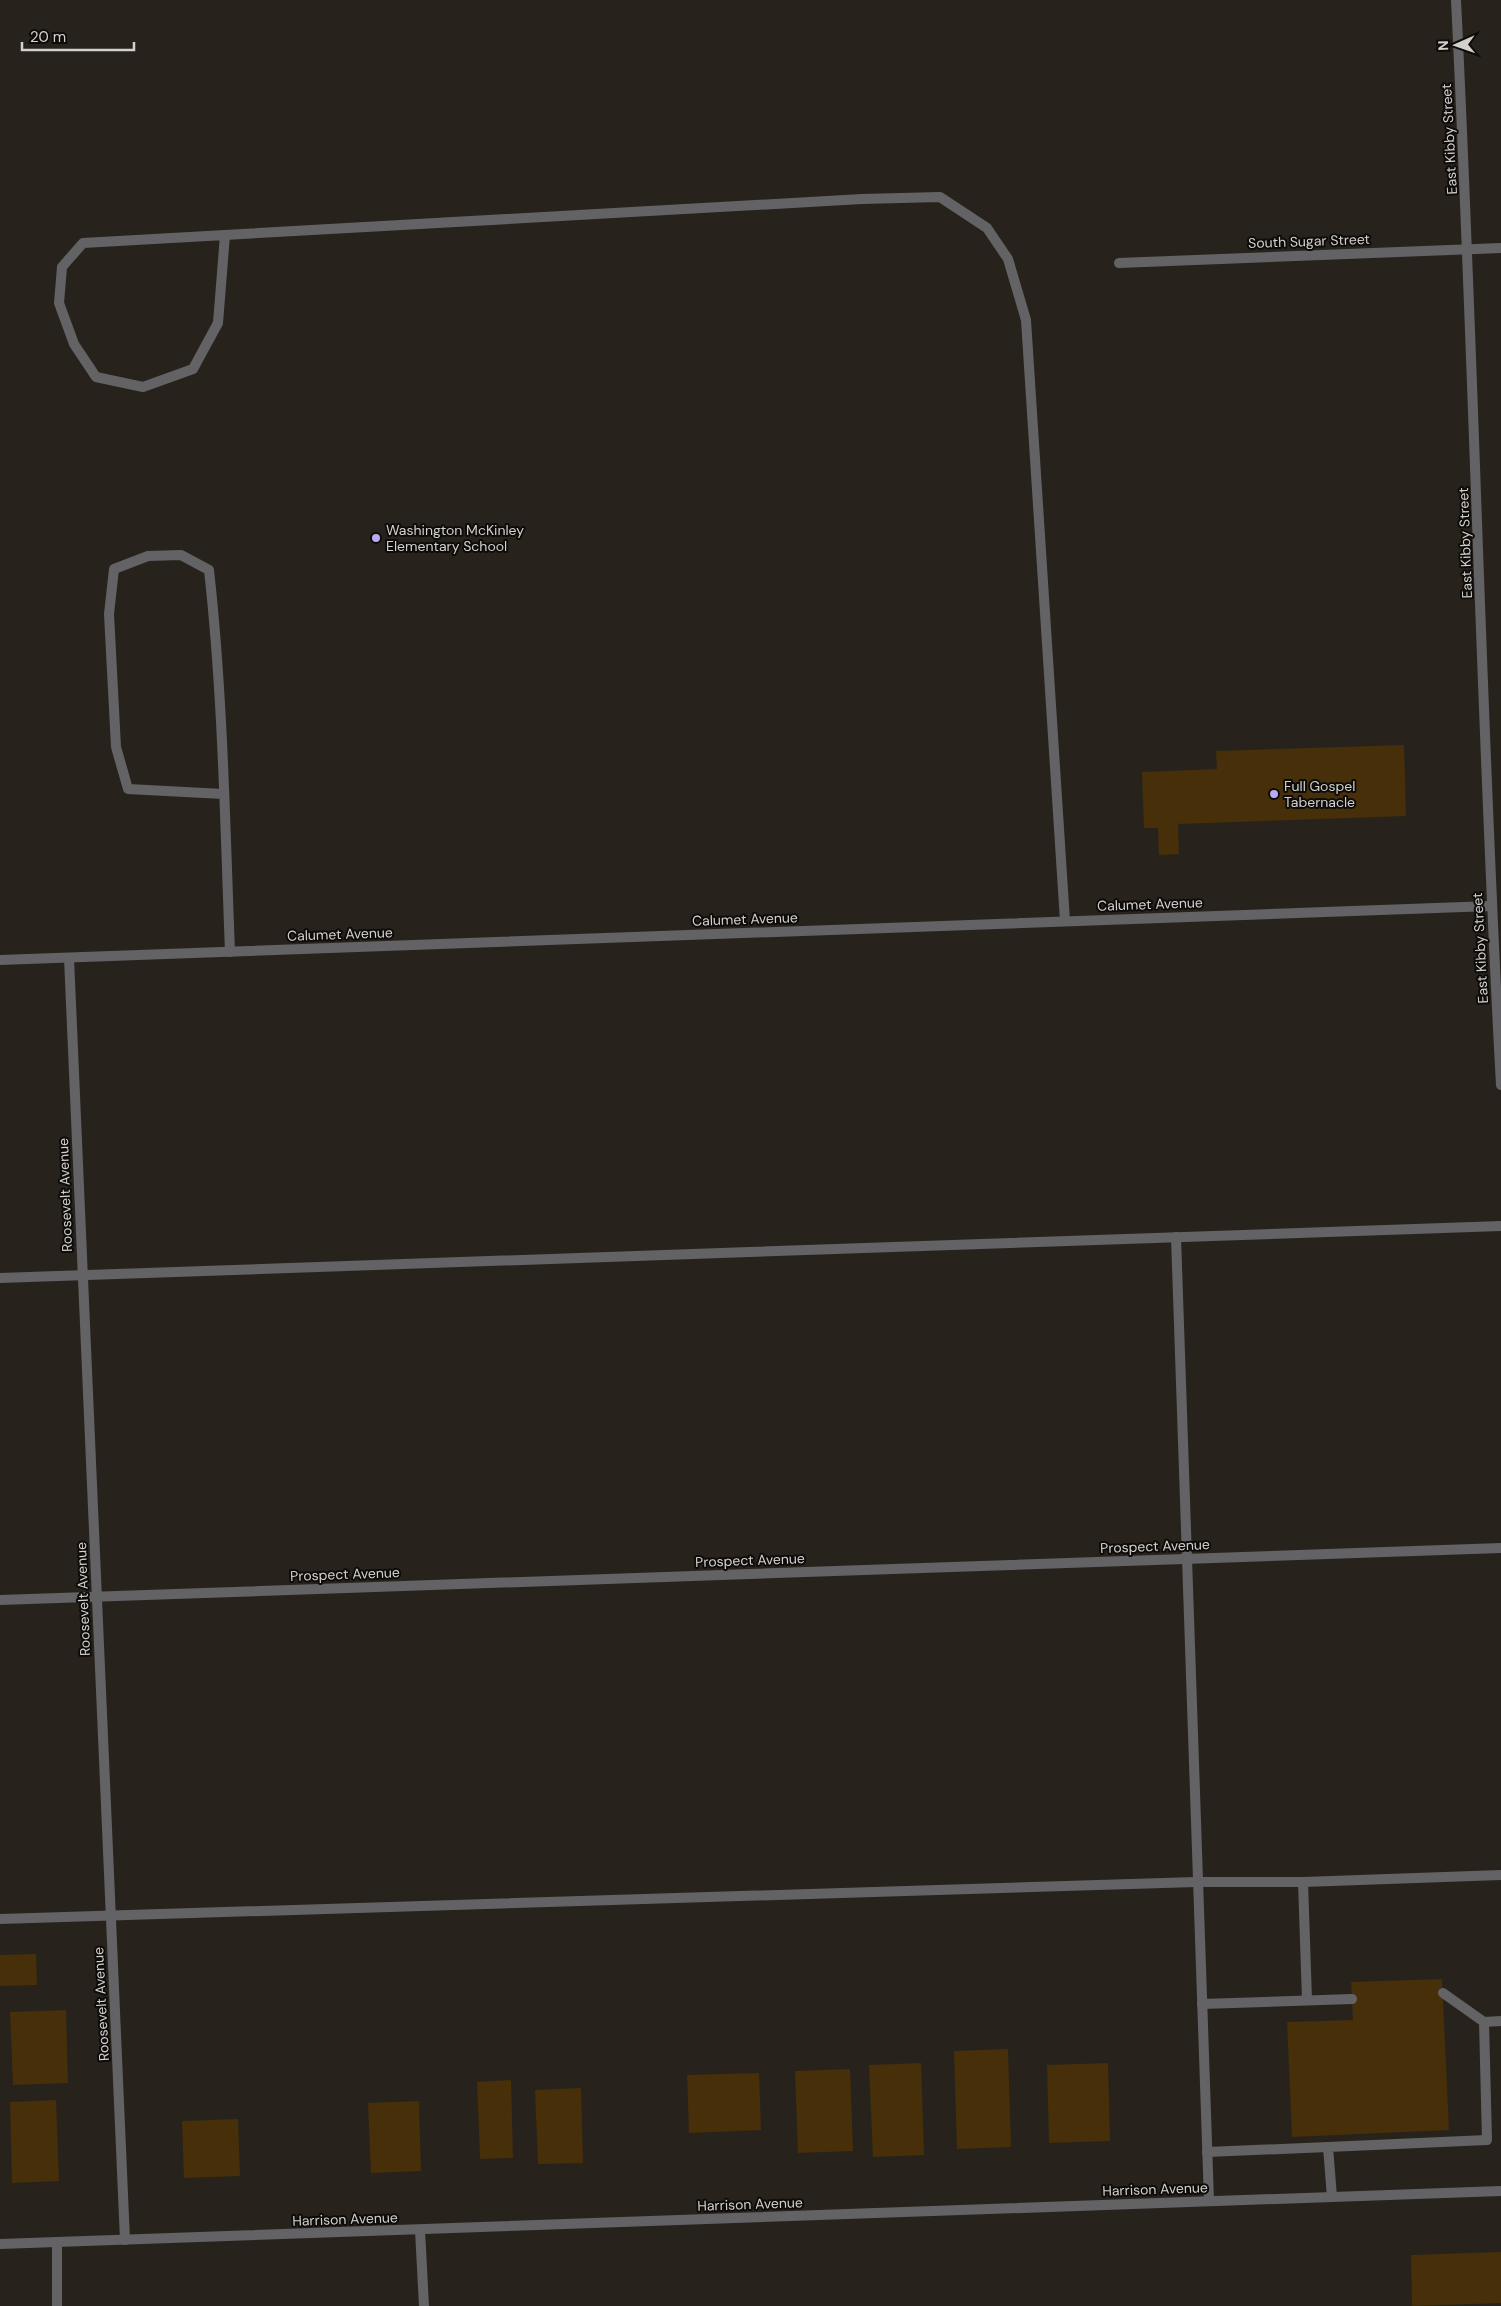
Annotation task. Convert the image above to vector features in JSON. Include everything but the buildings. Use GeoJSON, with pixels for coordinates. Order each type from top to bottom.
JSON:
{"type":"FeatureCollection","features":[{"type":"Feature","properties":{"kind":"street","name":"East Kibby Street"},"geometry":{"type":"LineString","coordinates":[[1456,0],[1469,249],[1491,906],[1501,1085]]}},
{"type":"Feature","properties":{"kind":"street"},"geometry":{"type":"LineString","coordinates":[[225,235],[218,323],[193,370],[142,387],[96,377],[74,344],[59,303],[62,267],[83,243],[225,235],[940,197],[987,228],[1008,259],[1026,320],[1065,921]]}},
{"type":"Feature","properties":{"kind":"street","name":"South Sugar Street"},"geometry":{"type":"LineString","coordinates":[[1119,263],[1501,248]]}},
{"type":"Feature","properties":{"kind":"street"},"geometry":{"type":"LineString","coordinates":[[224,794],[128,789],[116,747],[109,614],[114,569],[148,556],[181,554],[209,570],[215,622],[224,794],[230,952]]}},
{"type":"Feature","properties":{"kind":"street","name":"Calumet Avenue"},"geometry":{"type":"LineString","coordinates":[[0,960],[1491,906]]}},
{"type":"Feature","properties":{"kind":"street","name":"Roosevelt Avenue"},"geometry":{"type":"LineString","coordinates":[[69,958],[125,2240]]}},
{"type":"Feature","properties":{"kind":"street"},"geometry":{"type":"LineString","coordinates":[[0,1278],[1501,1226]]}},
{"type":"Feature","properties":{"kind":"street"},"geometry":{"type":"LineString","coordinates":[[1176,1238],[1208,2201]]}},
{"type":"Feature","properties":{"kind":"street","name":"Prospect Avenue"},"geometry":{"type":"LineString","coordinates":[[0,1600],[1501,1548]]}},
{"type":"Feature","properties":{"kind":"street"},"geometry":{"type":"LineString","coordinates":[[0,1920],[110,1915],[1196,1882],[1304,1882],[1501,1875]]}},
{"type":"Feature","properties":{"kind":"street"},"geometry":{"type":"LineString","coordinates":[[1304,1882],[1307,2000]]}},
{"type":"Feature","properties":{"kind":"street"},"geometry":{"type":"LineString","coordinates":[[1443,1993],[1484,2022],[1501,2021]]}},
{"type":"Feature","properties":{"kind":"street"},"geometry":{"type":"LineString","coordinates":[[1202,2004],[1352,1999]]}},
{"type":"Feature","properties":{"kind":"street"},"geometry":{"type":"LineString","coordinates":[[1207,2152],[1487,2140],[1484,2022]]}},
{"type":"Feature","properties":{"kind":"street"},"geometry":{"type":"LineString","coordinates":[[1328,2147],[1332,2197]]}},
{"type":"Feature","properties":{"kind":"street","name":"Harrison Avenue"},"geometry":{"type":"LineString","coordinates":[[0,2244],[1501,2191]]}},
{"type":"Feature","properties":{"kind":"street"},"geometry":{"type":"LineString","coordinates":[[420,2230],[424,2306]]}},
{"type":"Feature","properties":{"kind":"street"},"geometry":{"type":"LineString","coordinates":[[57,2242],[58,2306]]}},
{"type":"Feature","properties":{"kind":"place","name":"Washington McKinley Elementary School"},"geometry":{"type":"Point","coordinates":[376,538]}},
{"type":"Feature","properties":{"kind":"place","name":"Full Gospel Tabernacle"},"geometry":{"type":"Point","coordinates":[1274,794]}}]}
